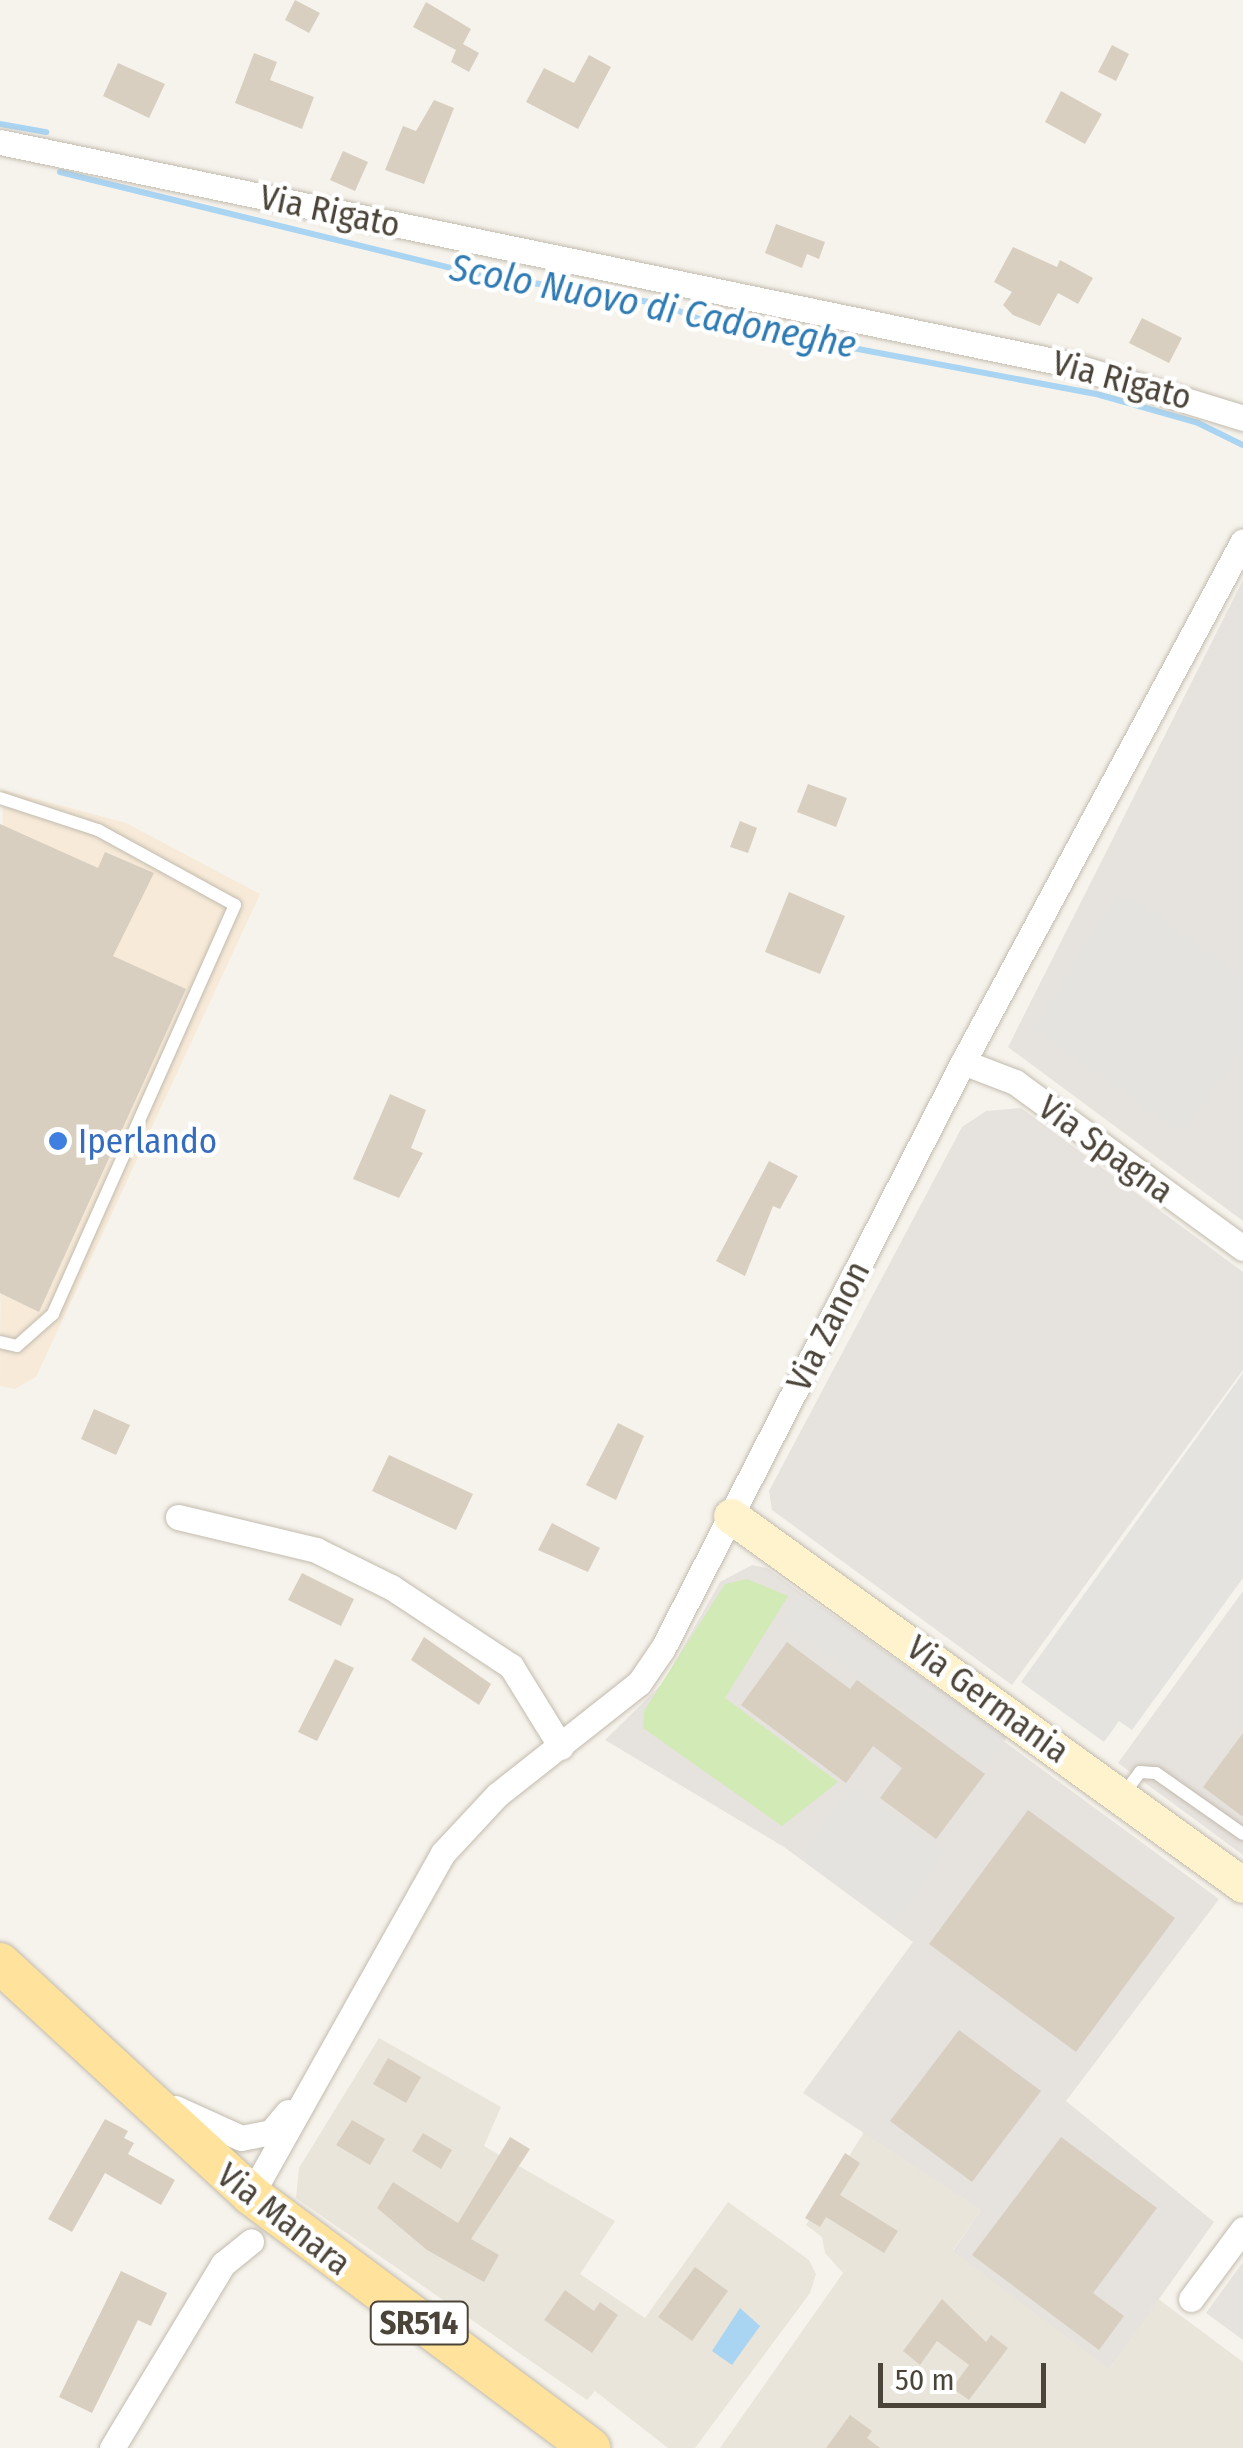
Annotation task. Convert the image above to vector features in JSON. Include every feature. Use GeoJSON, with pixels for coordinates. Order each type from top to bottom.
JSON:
{"type":"FeatureCollection","features":[{"type":"Feature","properties":{"kind":"main road","name":"Via Manara"},"geometry":{"type":"LineString","coordinates":[[0,1963],[118,2078],[251,2195],[590,2448]]}},
{"type":"Feature","properties":{"kind":"street","name":"Via Rigato"},"geometry":{"type":"LineString","coordinates":[[0,142],[1068,364],[1243,418]]}},
{"type":"Feature","properties":{"kind":"street","name":"Via Zanon"},"geometry":{"type":"LineString","coordinates":[[251,2195],[443,1853],[498,1795],[639,1682],[732,1516],[963,1062],[1243,541]]}},
{"type":"Feature","properties":{"kind":"street","name":"Via Spagna"},"geometry":{"type":"LineString","coordinates":[[963,1062],[1015,1082],[1243,1248]]}},
{"type":"Feature","properties":{"kind":"street","name":"Via Germania"},"geometry":{"type":"LineString","coordinates":[[732,1516],[1243,1885]]}},
{"type":"Feature","properties":{"kind":"street"},"geometry":{"type":"LineString","coordinates":[[178,1517],[316,1550],[391,1586],[510,1666],[561,1747]]}},
{"type":"Feature","properties":{"kind":"street","name":"Via Zanon"},"geometry":{"type":"LineString","coordinates":[[118,2078],[221,2134],[256,2136],[271,2132],[334,2047]]}},
{"type":"Feature","properties":{"kind":"street"},"geometry":{"type":"LineString","coordinates":[[1191,2298],[1243,2229]]}},
{"type":"Feature","properties":{"kind":"street","name":"Via Manara"},"geometry":{"type":"LineString","coordinates":[[112,2448],[222,2264],[251,2241]]}},
{"type":"Feature","properties":{"kind":"lane"},"geometry":{"type":"LineString","coordinates":[[0,798],[98,830],[235,905],[53,1314],[17,1346],[0,1342]]}},
{"type":"Feature","properties":{"kind":"lane"},"geometry":{"type":"LineString","coordinates":[[1122,1796],[1140,1772],[1156,1773],[1243,1834]]}},
{"type":"Feature","properties":{"kind":"shaded area"},"geometry":{"type":"Polygon","coordinates":[[[1243,580],[1243,1221],[1008,1047],[1243,580]]]}},
{"type":"Feature","properties":{"kind":"shaded area","name":"Iperlando"},"geometry":{"type":"Polygon","coordinates":[[[3,790],[126,823],[260,894],[36,1377],[15,1389],[0,1386],[3,790]]]}},
{"type":"Feature","properties":{"kind":"shaded area"},"geometry":{"type":"Polygon","coordinates":[[[1115,899],[1134,899],[1243,978],[1243,1049],[1181,1133],[1033,1028],[1115,899]]]}},
{"type":"Feature","properties":{"kind":"shaded area"},"geometry":{"type":"Polygon","coordinates":[[[1021,1108],[1243,1272],[1243,1370],[1012,1685],[772,1510],[769,1491],[962,1127],[986,1111],[1021,1108]]]}},
{"type":"Feature","properties":{"kind":"shaded area"},"geometry":{"type":"Polygon","coordinates":[[[1243,1373],[1243,1578],[1132,1730],[1119,1721],[1104,1742],[1021,1682],[1243,1373]]]}},
{"type":"Feature","properties":{"kind":"shaded area"},"geometry":{"type":"Polygon","coordinates":[[[752,1565],[767,1568],[1219,1899],[1066,2101],[1214,2222],[1109,2369],[953,2251],[981,2210],[803,2093],[913,1942],[784,1847],[605,1740],[663,1683],[720,1582],[752,1565]]]}},
{"type":"Feature","properties":{"kind":"shaded area"},"geometry":{"type":"Polygon","coordinates":[[[1243,1591],[1243,1855],[1118,1763],[1243,1591]]]}},
{"type":"Feature","properties":{"kind":"shaded area"},"geometry":{"type":"Polygon","coordinates":[[[803,1594],[1007,1737],[987,1766],[783,1623],[803,1594]]]}},
{"type":"Feature","properties":{"kind":"shaded area"},"geometry":{"type":"Polygon","coordinates":[[[852,1786],[944,1852],[893,1923],[801,1857],[852,1786]]]}},
{"type":"Feature","properties":{"kind":"shaded area"},"geometry":{"type":"Polygon","coordinates":[[[379,2038],[501,2107],[484,2146],[615,2221],[580,2274],[645,2318],[728,2202],[809,2260],[816,2274],[810,2293],[695,2448],[668,2448],[595,2391],[587,2400],[296,2198],[299,2168],[379,2038]]]}},
{"type":"Feature","properties":{"kind":"shaded area"},"geometry":{"type":"Polygon","coordinates":[[[864,2132],[981,2210],[953,2250],[1110,2368],[1157,2298],[1243,2362],[1243,2448],[720,2448],[843,2273],[825,2253],[822,2237],[806,2225],[864,2132]]]}},
{"type":"Feature","properties":{"kind":"shaded area"},"geometry":{"type":"Polygon","coordinates":[[[1243,2262],[1243,2340],[1206,2313],[1243,2262]]]}},
{"type":"Feature","properties":{"kind":"green space"},"geometry":{"type":"Polygon","coordinates":[[[747,1579],[788,1596],[725,1698],[838,1782],[782,1826],[643,1728],[644,1711],[725,1584],[747,1579]]]}},
{"type":"Feature","properties":{"kind":"water"},"geometry":{"type":"Polygon","coordinates":[[[740,2308],[760,2326],[732,2365],[712,2351],[740,2308]]]}},
{"type":"Feature","properties":{"kind":"building"},"geometry":{"type":"Polygon","coordinates":[[[295,0],[320,13],[309,33],[285,20],[295,0]]]}},
{"type":"Feature","properties":{"kind":"building"},"geometry":{"type":"Polygon","coordinates":[[[426,2],[471,29],[463,44],[479,53],[469,72],[451,62],[456,50],[413,27],[426,2]]]}},
{"type":"Feature","properties":{"kind":"building"},"geometry":{"type":"Polygon","coordinates":[[[1112,45],[1129,54],[1116,81],[1098,72],[1112,45]]]}},
{"type":"Feature","properties":{"kind":"building"},"geometry":{"type":"Polygon","coordinates":[[[254,53],[277,62],[270,80],[314,97],[302,129],[235,103],[254,53]]]}},
{"type":"Feature","properties":{"kind":"building"},"geometry":{"type":"Polygon","coordinates":[[[589,55],[611,67],[578,129],[526,102],[544,68],[574,83],[589,55]]]}},
{"type":"Feature","properties":{"kind":"building"},"geometry":{"type":"Polygon","coordinates":[[[118,63],[165,84],[149,118],[103,96],[118,63]]]}},
{"type":"Feature","properties":{"kind":"building"},"geometry":{"type":"Polygon","coordinates":[[[1061,91],[1102,114],[1085,144],[1045,122],[1061,91]]]}},
{"type":"Feature","properties":{"kind":"building"},"geometry":{"type":"Polygon","coordinates":[[[434,100],[454,108],[424,184],[385,170],[403,126],[416,131],[434,100]]]}},
{"type":"Feature","properties":{"kind":"building"},"geometry":{"type":"Polygon","coordinates":[[[343,151],[368,162],[355,191],[330,180],[343,151]]]}},
{"type":"Feature","properties":{"kind":"building"},"geometry":{"type":"Polygon","coordinates":[[[776,224],[825,242],[819,259],[807,254],[802,268],[765,253],[776,224]]]}},
{"type":"Feature","properties":{"kind":"building"},"geometry":{"type":"Polygon","coordinates":[[[1013,247],[1057,267],[1060,260],[1093,278],[1078,304],[1058,293],[1040,326],[1013,315],[1003,305],[1012,292],[994,282],[1013,247]]]}},
{"type":"Feature","properties":{"kind":"building"},"geometry":{"type":"Polygon","coordinates":[[[1142,318],[1182,338],[1169,363],[1129,343],[1142,318]]]}},
{"type":"Feature","properties":{"kind":"building"},"geometry":{"type":"Polygon","coordinates":[[[808,784],[847,798],[836,827],[797,812],[808,784]]]}},
{"type":"Feature","properties":{"kind":"building"},"geometry":{"type":"Polygon","coordinates":[[[740,821],[757,828],[748,853],[730,847],[740,821]]]}},
{"type":"Feature","properties":{"kind":"building","name":"Iperlando"},"geometry":{"type":"Polygon","coordinates":[[[0,824],[98,868],[105,852],[154,873],[113,956],[186,989],[39,1312],[0,1293],[0,824]]]}},
{"type":"Feature","properties":{"kind":"building"},"geometry":{"type":"Polygon","coordinates":[[[789,892],[845,916],[820,974],[765,952],[789,892]]]}},
{"type":"Feature","properties":{"kind":"building"},"geometry":{"type":"Polygon","coordinates":[[[390,1094],[426,1110],[411,1148],[423,1153],[399,1198],[353,1179],[390,1094]]]}},
{"type":"Feature","properties":{"kind":"building"},"geometry":{"type":"Polygon","coordinates":[[[769,1161],[798,1176],[780,1209],[773,1206],[745,1276],[716,1261],[769,1161]]]}},
{"type":"Feature","properties":{"kind":"building"},"geometry":{"type":"Polygon","coordinates":[[[94,1409],[130,1425],[116,1455],[81,1439],[94,1409]]]}},
{"type":"Feature","properties":{"kind":"building"},"geometry":{"type":"Polygon","coordinates":[[[618,1423],[644,1436],[616,1500],[586,1485],[618,1423]]]}},
{"type":"Feature","properties":{"kind":"building"},"geometry":{"type":"Polygon","coordinates":[[[389,1455],[473,1494],[456,1530],[372,1491],[389,1455]]]}},
{"type":"Feature","properties":{"kind":"building"},"geometry":{"type":"Polygon","coordinates":[[[552,1523],[600,1548],[588,1572],[538,1550],[552,1523]]]}},
{"type":"Feature","properties":{"kind":"building"},"geometry":{"type":"Polygon","coordinates":[[[302,1573],[354,1599],[341,1626],[288,1600],[302,1573]]]}},
{"type":"Feature","properties":{"kind":"building"},"geometry":{"type":"Polygon","coordinates":[[[424,1637],[491,1684],[479,1705],[411,1660],[424,1637]]]}},
{"type":"Feature","properties":{"kind":"building"},"geometry":{"type":"Polygon","coordinates":[[[787,1642],[850,1689],[857,1680],[985,1774],[936,1839],[880,1798],[902,1768],[873,1746],[846,1783],[741,1705],[787,1642]]]}},
{"type":"Feature","properties":{"kind":"building"},"geometry":{"type":"Polygon","coordinates":[[[335,1659],[354,1668],[317,1741],[298,1732],[335,1659]]]}},
{"type":"Feature","properties":{"kind":"building"},"geometry":{"type":"Polygon","coordinates":[[[1243,1733],[1243,1817],[1203,1787],[1243,1733]]]}},
{"type":"Feature","properties":{"kind":"building"},"geometry":{"type":"Polygon","coordinates":[[[1028,1810],[1175,1918],[1076,2052],[929,1944],[1028,1810]]]}},
{"type":"Feature","properties":{"kind":"building"},"geometry":{"type":"Polygon","coordinates":[[[959,2030],[1041,2091],[972,2182],[890,2121],[959,2030]]]}},
{"type":"Feature","properties":{"kind":"building"},"geometry":{"type":"Polygon","coordinates":[[[388,2058],[421,2077],[406,2103],[373,2084],[388,2058]]]}},
{"type":"Feature","properties":{"kind":"building"},"geometry":{"type":"Polygon","coordinates":[[[105,2119],[128,2131],[124,2138],[134,2143],[128,2154],[175,2180],[161,2205],[105,2173],[72,2232],[48,2219],[105,2119]]]}},
{"type":"Feature","properties":{"kind":"building"},"geometry":{"type":"Polygon","coordinates":[[[352,2120],[385,2139],[370,2165],[336,2145],[352,2120]]]}},
{"type":"Feature","properties":{"kind":"building"},"geometry":{"type":"Polygon","coordinates":[[[423,2133],[452,2150],[441,2169],[412,2151],[423,2133]]]}},
{"type":"Feature","properties":{"kind":"building"},"geometry":{"type":"Polygon","coordinates":[[[510,2137],[530,2149],[471,2239],[499,2255],[484,2282],[427,2250],[377,2208],[393,2182],[458,2223],[510,2137]]]}},
{"type":"Feature","properties":{"kind":"building"},"geometry":{"type":"Polygon","coordinates":[[[1061,2137],[1157,2208],[1093,2293],[1124,2316],[1099,2350],[972,2255],[1061,2137]]]}},
{"type":"Feature","properties":{"kind":"building"},"geometry":{"type":"Polygon","coordinates":[[[845,2153],[860,2163],[840,2195],[898,2231],[884,2253],[826,2217],[820,2227],[805,2218],[845,2153]]]}},
{"type":"Feature","properties":{"kind":"building"},"geometry":{"type":"Polygon","coordinates":[[[695,2267],[728,2291],[692,2341],[658,2317],[695,2267]]]}},
{"type":"Feature","properties":{"kind":"building"},"geometry":{"type":"Polygon","coordinates":[[[121,2271],[167,2293],[151,2326],[138,2320],[92,2413],[59,2397],[121,2271]]]}},
{"type":"Feature","properties":{"kind":"building"},"geometry":{"type":"Polygon","coordinates":[[[565,2290],[594,2311],[600,2302],[618,2315],[592,2353],[544,2320],[565,2290]]]}},
{"type":"Feature","properties":{"kind":"building"},"geometry":{"type":"Polygon","coordinates":[[[942,2299],[986,2342],[991,2335],[1008,2348],[969,2400],[952,2388],[969,2365],[937,2341],[920,2365],[903,2351],[942,2299]]]}},
{"type":"Feature","properties":{"kind":"building"},"geometry":{"type":"Polygon","coordinates":[[[850,2415],[872,2431],[867,2438],[880,2448],[826,2448],[850,2415]]]}},
{"type":"Feature","properties":{"kind":"waterway","name":"Scolo Nuovo di Cadoneghe"},"geometry":{"type":"LineString","coordinates":[[0,124],[46,132]]}},
{"type":"Feature","properties":{"kind":"waterway","name":"Scolo Nuovo di Cadoneghe"},"geometry":{"type":"LineString","coordinates":[[60,172],[472,273],[661,304],[699,319],[1100,395],[1198,423],[1243,445]]}},
{"type":"Feature","properties":{"kind":"place","name":"Iperlando"},"geometry":{"type":"Point","coordinates":[58,1141]}}]}
